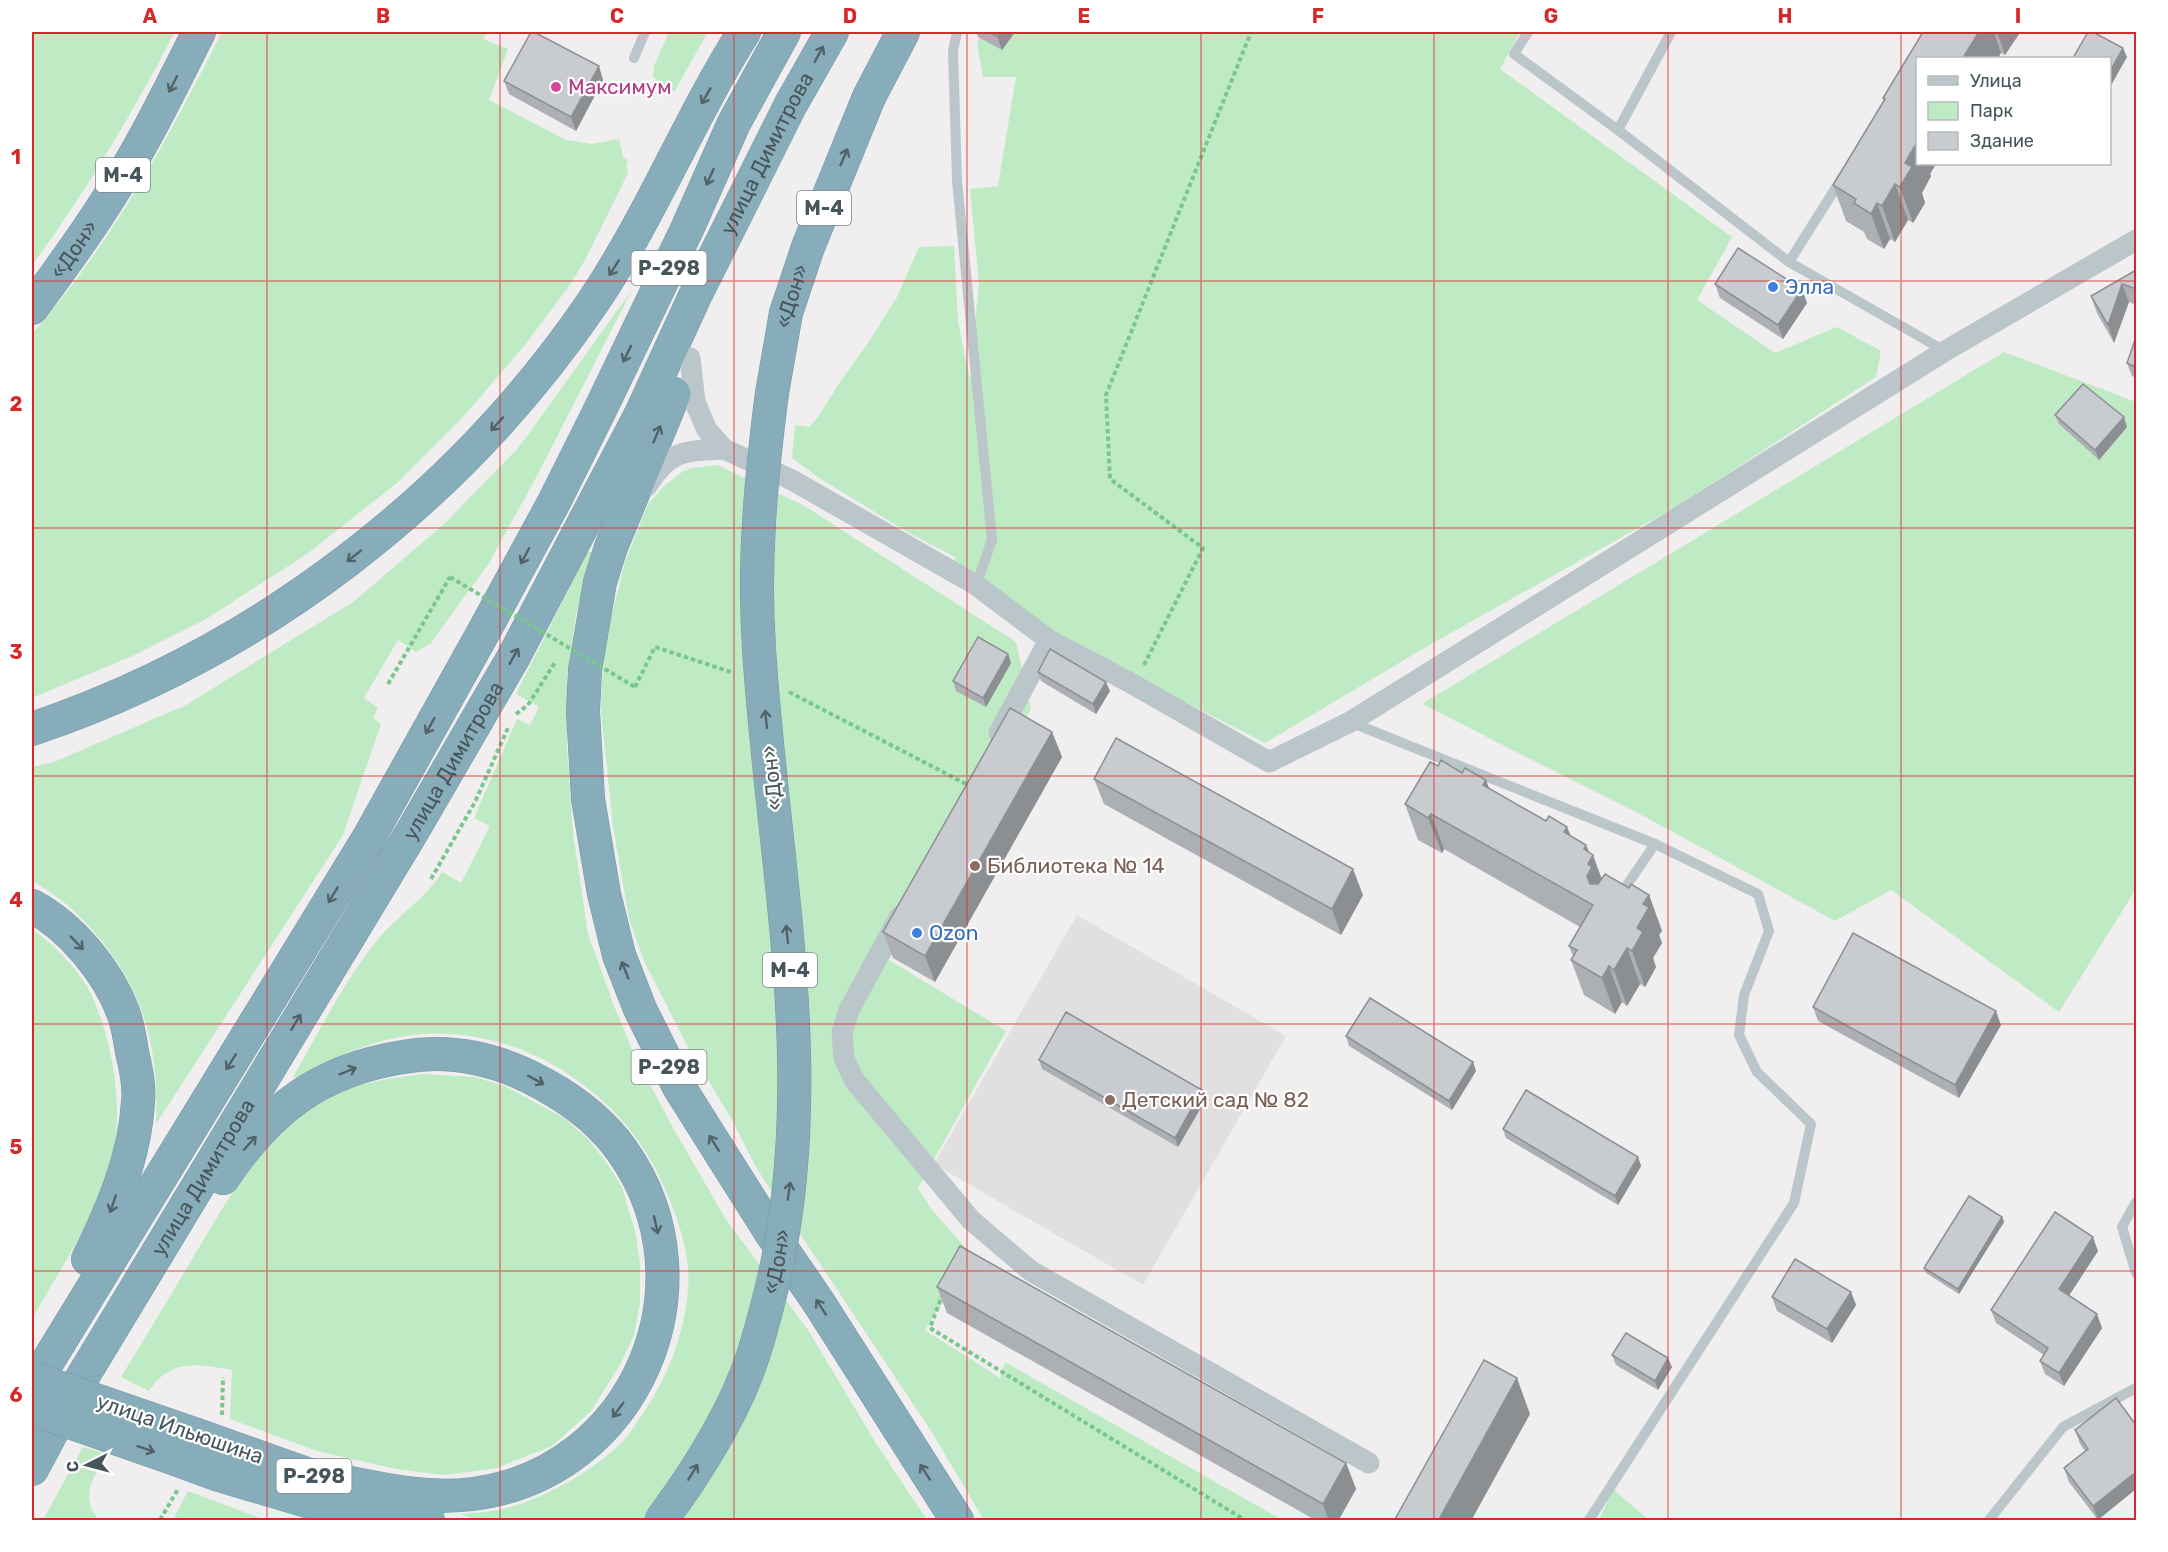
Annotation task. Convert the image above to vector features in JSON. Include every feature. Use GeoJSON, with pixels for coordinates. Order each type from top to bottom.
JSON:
{"type":"FeatureCollection","features":[{"type":"Feature","properties":{"kind":"highway","name":"«Дон»"},"geometry":{"type":"LineString","coordinates":[[32,308],[111,195],[146,136],[199,32]]}},
{"type":"Feature","properties":{"kind":"highway"},"geometry":{"type":"LineString","coordinates":[[32,729],[64,718],[147,682],[254,624],[312,587],[382,534],[453,469],[498,423],[534,381],[593,302],[628,245],[683,137],[744,32]]}},
{"type":"Feature","properties":{"kind":"highway","name":"улица Димитрова"},"geometry":{"type":"LineString","coordinates":[[32,1389],[368,839],[483,633],[553,504],[688,227],[734,123],[784,32]]}},
{"type":"Feature","properties":{"kind":"highway","name":"улица Димитрова"},"geometry":{"type":"LineString","coordinates":[[32,1469],[72,1396],[412,832],[513,658],[640,416],[695,296],[790,104],[832,32]]}},
{"type":"Feature","properties":{"kind":"highway","name":"«Дон»"},"geometry":{"type":"LineString","coordinates":[[661,1521],[726,1417],[746,1375],[777,1269],[792,1170],[796,1078],[789,960],[759,650],[756,589],[762,475],[772,393],[786,313],[808,247],[869,97],[903,32]]}},
{"type":"Feature","properties":{"kind":"highway","name":"Р-298"},"geometry":{"type":"LineString","coordinates":[[744,200],[690,358],[611,547],[600,582],[585,670],[583,711],[588,799],[604,894],[619,955],[640,1009],[679,1087],[957,1521]]}},
{"type":"Feature","properties":{"kind":"highway"},"geometry":{"type":"LineString","coordinates":[[32,906],[59,925],[80,945],[97,965],[109,985],[123,1012],[136,1070],[139,1101],[131,1149],[108,1218],[73,1292],[32,1389]]}},
{"type":"Feature","properties":{"kind":"highway"},"geometry":{"type":"LineString","coordinates":[[72,1396],[234,1160],[279,1111],[306,1091],[344,1072],[377,1061],[410,1055],[438,1054],[472,1057],[497,1063],[526,1074],[570,1099],[623,1151],[648,1198],[657,1226],[661,1306],[655,1337],[645,1368],[632,1392],[595,1437],[570,1458],[526,1480],[504,1488],[472,1494],[430,1496],[311,1474]]}},
{"type":"Feature","properties":{"kind":"highway","name":"улица Ильюшина"},"geometry":{"type":"LineString","coordinates":[[32,1389],[194,1451],[311,1474],[428,1521]]}},
{"type":"Feature","properties":{"kind":"highway","name":"улица Ильюшина"},"geometry":{"type":"LineString","coordinates":[[194,1451],[219,1475],[371,1521]]}},
{"type":"Feature","properties":{"kind":"highway"},"geometry":{"type":"LineString","coordinates":[[219,1475],[296,1513],[306,1521]]}},
{"type":"Feature","properties":{"kind":"street"},"geometry":{"type":"LineString","coordinates":[[690,358],[695,402],[706,430],[724,449],[792,480],[976,585],[1048,640],[1129,682],[1269,762],[1350,722],[1945,351],[2136,240]]}},
{"type":"Feature","properties":{"kind":"street"},"geometry":{"type":"LineString","coordinates":[[611,547],[652,478],[666,460],[688,451],[724,449]]}},
{"type":"Feature","properties":{"kind":"street"},"geometry":{"type":"LineString","coordinates":[[970,786],[1048,640]]}},
{"type":"Feature","properties":{"kind":"street"},"geometry":{"type":"LineString","coordinates":[[909,898],[849,1010],[842,1032],[844,1058],[854,1080],[971,1220],[1031,1271],[1369,1464]]}},
{"type":"Feature","properties":{"kind":"lane"},"geometry":{"type":"LineString","coordinates":[[633,58],[645,32]]}},
{"type":"Feature","properties":{"kind":"lane"},"geometry":{"type":"LineString","coordinates":[[957,32],[953,51],[957,181],[992,540],[976,585]]}},
{"type":"Feature","properties":{"kind":"lane"},"geometry":{"type":"LineString","coordinates":[[1527,32],[1514,54],[1618,130],[1789,262],[1945,351]]}},
{"type":"Feature","properties":{"kind":"lane"},"geometry":{"type":"LineString","coordinates":[[1618,130],[1671,32]]}},
{"type":"Feature","properties":{"kind":"lane"},"geometry":{"type":"LineString","coordinates":[[1789,262],[1850,165]]}},
{"type":"Feature","properties":{"kind":"lane"},"geometry":{"type":"LineString","coordinates":[[1350,722],[1655,844],[1758,894],[1769,931],[1744,994],[1739,1035],[1757,1072],[1811,1124],[1794,1203],[1589,1521]]}},
{"type":"Feature","properties":{"kind":"lane"},"geometry":{"type":"LineString","coordinates":[[1613,904],[1655,844]]}},
{"type":"Feature","properties":{"kind":"lane"},"geometry":{"type":"LineString","coordinates":[[2136,1202],[2122,1227],[2136,1273]]}},
{"type":"Feature","properties":{"kind":"lane"},"geometry":{"type":"LineString","coordinates":[[1989,1521],[2063,1427],[2136,1388]]}},
{"type":"Feature","properties":{"kind":"path"},"geometry":{"type":"LineString","coordinates":[[1144,666],[1203,548],[1110,479],[1106,395],[1251,32]]}},
{"type":"Feature","properties":{"kind":"path"},"geometry":{"type":"LineString","coordinates":[[388,684],[450,577],[635,687],[655,647],[742,676]]}},
{"type":"Feature","properties":{"kind":"path"},"geometry":{"type":"LineString","coordinates":[[513,716],[528,705],[567,645]]}},
{"type":"Feature","properties":{"kind":"path"},"geometry":{"type":"LineString","coordinates":[[786,691],[797,694],[970,786]]}},
{"type":"Feature","properties":{"kind":"path"},"geometry":{"type":"LineString","coordinates":[[431,879],[475,802],[508,727]]}},
{"type":"Feature","properties":{"kind":"path"},"geometry":{"type":"LineString","coordinates":[[946,1284],[930,1328],[1245,1521]]}},
{"type":"Feature","properties":{"kind":"path"},"geometry":{"type":"LineString","coordinates":[[160,1521],[194,1451],[222,1377]]}},
{"type":"Feature","properties":{"kind":"shaded area","name":"Детский сад № 82"},"geometry":{"type":"Polygon","coordinates":[[[1077,915],[1286,1036],[1143,1285],[934,1164],[1077,915]]]}},
{"type":"Feature","properties":{"kind":"green space"},"geometry":{"type":"Polygon","coordinates":[[[32,32],[175,32],[108,151],[32,265],[32,32]]]}},
{"type":"Feature","properties":{"kind":"green space"},"geometry":{"type":"Polygon","coordinates":[[[222,32],[487,32],[483,39],[508,49],[489,100],[566,140],[592,144],[619,139],[623,157],[628,160],[626,165],[628,173],[585,260],[569,286],[524,346],[464,416],[398,482],[307,554],[206,619],[137,654],[32,698],[32,334],[88,263],[137,189],[222,32]]]}},
{"type":"Feature","properties":{"kind":"green space"},"geometry":{"type":"Polygon","coordinates":[[[669,32],[708,32],[674,92],[653,76],[654,66],[669,32]]]}},
{"type":"Feature","properties":{"kind":"green space"},"geometry":{"type":"Polygon","coordinates":[[[981,32],[1520,32],[1500,69],[1732,237],[1697,300],[1775,353],[1837,327],[1881,351],[1876,377],[1679,505],[1431,644],[1265,743],[1070,643],[955,562],[955,557],[909,533],[819,478],[792,458],[795,425],[809,427],[818,417],[897,297],[919,247],[954,246],[958,322],[970,380],[979,283],[970,189],[998,186],[1016,77],[983,77],[977,44],[981,32]]]}},
{"type":"Feature","properties":{"kind":"green space"},"geometry":{"type":"Polygon","coordinates":[[[632,290],[539,472],[489,563],[431,643],[416,652],[398,640],[364,698],[378,708],[373,718],[381,724],[343,835],[156,1124],[155,1071],[151,1046],[137,999],[126,977],[112,955],[81,918],[66,904],[32,881],[32,767],[54,762],[186,705],[356,600],[445,523],[519,447],[632,290]]]}},
{"type":"Feature","properties":{"kind":"green space"},"geometry":{"type":"Polygon","coordinates":[[[2004,352],[2136,402],[2136,889],[2059,1012],[1891,890],[1835,921],[1651,820],[1422,704],[2004,352]]]}},
{"type":"Feature","properties":{"kind":"green space"},"geometry":{"type":"Polygon","coordinates":[[[717,465],[803,505],[1016,642],[1031,709],[889,960],[1006,1031],[918,1188],[932,1210],[972,1255],[925,1330],[1000,1378],[1005,1362],[1282,1520],[984,1520],[933,1434],[757,1169],[731,1118],[689,1049],[645,963],[629,919],[613,826],[601,712],[602,679],[606,638],[625,562],[648,504],[665,485],[682,472],[692,468],[717,465]]]}},
{"type":"Feature","properties":{"kind":"green space"},"geometry":{"type":"Polygon","coordinates":[[[588,551],[593,553],[576,614],[567,676],[567,748],[573,833],[588,934],[635,1056],[725,1218],[808,1330],[877,1445],[927,1520],[477,1520],[461,1514],[502,1509],[551,1491],[601,1461],[630,1433],[665,1374],[678,1341],[686,1307],[688,1264],[675,1214],[648,1155],[625,1124],[598,1097],[568,1074],[534,1055],[498,1042],[460,1035],[405,1036],[389,1039],[343,1055],[300,1079],[293,1077],[342,991],[363,958],[383,934],[427,891],[442,872],[461,883],[490,826],[474,818],[517,719],[530,725],[539,707],[516,694],[588,551]]]}},
{"type":"Feature","properties":{"kind":"green space"},"geometry":{"type":"Polygon","coordinates":[[[32,929],[66,959],[81,977],[92,996],[100,1015],[112,1059],[117,1128],[109,1170],[94,1208],[32,1319],[32,929]]]}},
{"type":"Feature","properties":{"kind":"green space"},"geometry":{"type":"Polygon","coordinates":[[[423,1074],[474,1077],[505,1086],[564,1118],[588,1139],[622,1187],[636,1235],[640,1265],[640,1303],[634,1335],[620,1365],[591,1411],[552,1446],[497,1468],[444,1475],[396,1469],[317,1451],[230,1419],[232,1370],[197,1365],[176,1368],[157,1380],[149,1391],[121,1377],[233,1192],[264,1149],[281,1130],[318,1101],[342,1090],[423,1074]]]}},
{"type":"Feature","properties":{"kind":"green space"},"geometry":{"type":"Polygon","coordinates":[[[83,1447],[107,1454],[93,1479],[89,1495],[93,1511],[99,1520],[43,1520],[83,1447]]]}},
{"type":"Feature","properties":{"kind":"green space"},"geometry":{"type":"Polygon","coordinates":[[[1613,1489],[1649,1520],[1599,1520],[1613,1489]]]}},
{"type":"Feature","properties":{"kind":"green space"},"geometry":{"type":"Polygon","coordinates":[[[188,1491],[265,1520],[173,1520],[188,1491]]]}},
{"type":"Feature","properties":{"kind":"building","name":"Максимум"},"geometry":{"type":"Polygon","coordinates":[[[531,32],[599,66],[571,117],[504,81],[531,32]]]}},
{"type":"Feature","properties":{"kind":"building"},"geometry":{"type":"Polygon","coordinates":[[[1923,32],[1979,32],[1964,56],[1966,57],[1916,57],[1916,144],[1905,163],[1912,167],[1900,187],[1895,184],[1882,206],[1877,203],[1871,214],[1854,203],[1856,199],[1833,185],[1885,99],[1883,98],[1923,32]]]}},
{"type":"Feature","properties":{"kind":"building"},"geometry":{"type":"Polygon","coordinates":[[[2088,32],[2093,32],[2123,48],[2111,69],[2111,57],[2074,57],[2088,32]]]}},
{"type":"Feature","properties":{"kind":"building"},"geometry":{"type":"Polygon","coordinates":[[[1738,248],[1802,289],[1778,325],[1715,284],[1738,248]]]}},
{"type":"Feature","properties":{"kind":"building"},"geometry":{"type":"Polygon","coordinates":[[[2136,270],[2136,289],[2122,284],[2108,325],[2091,296],[2136,270]]]}},
{"type":"Feature","properties":{"kind":"building"},"geometry":{"type":"Polygon","coordinates":[[[2136,337],[2136,367],[2127,363],[2136,337]]]}},
{"type":"Feature","properties":{"kind":"building"},"geometry":{"type":"Polygon","coordinates":[[[2083,384],[2124,417],[2095,450],[2055,415],[2083,384]]]}},
{"type":"Feature","properties":{"kind":"building"},"geometry":{"type":"Polygon","coordinates":[[[978,637],[1008,654],[983,698],[953,681],[978,637]]]}},
{"type":"Feature","properties":{"kind":"building"},"geometry":{"type":"Polygon","coordinates":[[[1050,649],[1106,682],[1093,704],[1038,672],[1050,649]]]}},
{"type":"Feature","properties":{"kind":"building"},"geometry":{"type":"Polygon","coordinates":[[[1010,708],[1052,732],[925,956],[883,932],[1010,708]]]}},
{"type":"Feature","properties":{"kind":"building"},"geometry":{"type":"Polygon","coordinates":[[[1116,738],[1353,869],[1332,909],[1094,779],[1116,738]]]}},
{"type":"Feature","properties":{"kind":"building"},"geometry":{"type":"Polygon","coordinates":[[[1441,760],[1462,773],[1465,768],[1486,780],[1483,785],[1546,821],[1549,816],[1567,827],[1564,832],[1586,845],[1584,849],[1593,855],[1588,864],[1592,867],[1587,876],[1590,884],[1598,884],[1605,874],[1629,888],[1631,884],[1649,895],[1643,904],[1649,907],[1637,928],[1643,932],[1632,951],[1627,948],[1614,970],[1609,966],[1602,978],[1571,960],[1577,950],[1569,946],[1593,905],[1431,814],[1428,818],[1405,804],[1430,762],[1438,766],[1441,760]]]}},
{"type":"Feature","properties":{"kind":"building"},"geometry":{"type":"Polygon","coordinates":[[[1853,933],[1996,1011],[1955,1085],[1813,1007],[1853,933]]]}},
{"type":"Feature","properties":{"kind":"building"},"geometry":{"type":"Polygon","coordinates":[[[1370,998],[1473,1062],[1449,1101],[1346,1036],[1370,998]]]}},
{"type":"Feature","properties":{"kind":"building"},"geometry":{"type":"Polygon","coordinates":[[[1066,1012],[1202,1090],[1175,1138],[1039,1060],[1066,1012]]]}},
{"type":"Feature","properties":{"kind":"building"},"geometry":{"type":"Polygon","coordinates":[[[1526,1090],[1638,1157],[1615,1196],[1503,1129],[1526,1090]]]}},
{"type":"Feature","properties":{"kind":"building"},"geometry":{"type":"Polygon","coordinates":[[[1969,1196],[2002,1217],[1958,1289],[1924,1268],[1969,1196]]]}},
{"type":"Feature","properties":{"kind":"building"},"geometry":{"type":"Polygon","coordinates":[[[2055,1212],[2093,1237],[2059,1289],[2097,1314],[2059,1373],[2040,1361],[2048,1348],[1991,1310],[2055,1212]]]}},
{"type":"Feature","properties":{"kind":"building"},"geometry":{"type":"Polygon","coordinates":[[[960,1246],[1346,1463],[1323,1504],[937,1287],[960,1246]]]}},
{"type":"Feature","properties":{"kind":"building"},"geometry":{"type":"Polygon","coordinates":[[[1795,1259],[1851,1292],[1827,1329],[1772,1297],[1795,1259]]]}},
{"type":"Feature","properties":{"kind":"building"},"geometry":{"type":"Polygon","coordinates":[[[1626,1333],[1668,1358],[1655,1381],[1612,1355],[1626,1333]]]}},
{"type":"Feature","properties":{"kind":"building"},"geometry":{"type":"Polygon","coordinates":[[[1484,1360],[1517,1378],[1438,1521],[1394,1521],[1484,1360]]]}},
{"type":"Feature","properties":{"kind":"building"},"geometry":{"type":"Polygon","coordinates":[[[2116,1398],[2136,1425],[2136,1472],[2093,1506],[2064,1468],[2088,1449],[2075,1430],[2116,1398]]]}},
{"type":"Feature","properties":{"kind":"place","name":"Максимум"},"geometry":{"type":"Point","coordinates":[556,87]}},
{"type":"Feature","properties":{"kind":"place","name":"Элла"},"geometry":{"type":"Point","coordinates":[1773,287]}},
{"type":"Feature","properties":{"kind":"place","name":"Библиотека № 14"},"geometry":{"type":"Point","coordinates":[975,866]}},
{"type":"Feature","properties":{"kind":"place","name":"Ozon"},"geometry":{"type":"Point","coordinates":[917,933]}},
{"type":"Feature","properties":{"kind":"place","name":"Детский сад № 82"},"geometry":{"type":"Point","coordinates":[1110,1100]}}]}
